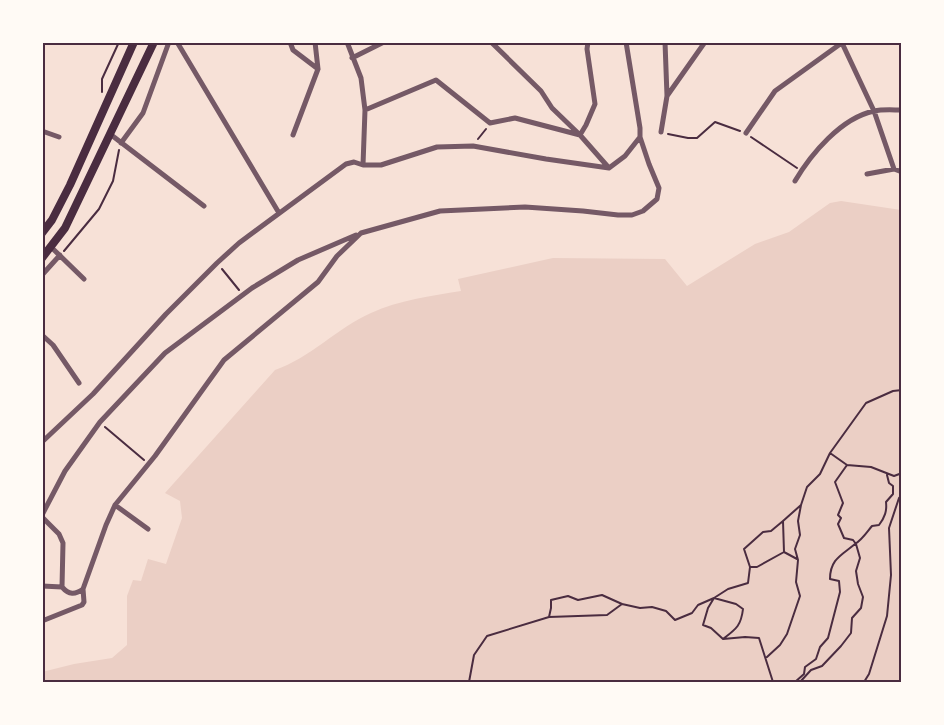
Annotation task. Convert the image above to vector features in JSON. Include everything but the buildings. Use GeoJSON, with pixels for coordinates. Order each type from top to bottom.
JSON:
{"type":"FeatureCollection","features":[{"type":"Feature","properties":{"kind":"main road"},"geometry":{"type":"LineString","coordinates":[[42,233],[52,220],[70,185],[134,42]]}},
{"type":"Feature","properties":{"kind":"main road"},"geometry":{"type":"LineString","coordinates":[[42,258],[65,228],[154,42]]}},
{"type":"Feature","properties":{"kind":"street"},"geometry":{"type":"LineString","coordinates":[[121,143],[143,114],[169,42]]}},
{"type":"Feature","properties":{"kind":"street"},"geometry":{"type":"LineString","coordinates":[[176,42],[279,213]]}},
{"type":"Feature","properties":{"kind":"street"},"geometry":{"type":"LineString","coordinates":[[290,42],[294,50],[318,69]]}},
{"type":"Feature","properties":{"kind":"street"},"geometry":{"type":"LineString","coordinates":[[293,135],[318,69],[315,42]]}},
{"type":"Feature","properties":{"kind":"street"},"geometry":{"type":"LineString","coordinates":[[346,42],[361,78],[365,110],[363,165]]}},
{"type":"Feature","properties":{"kind":"street"},"geometry":{"type":"LineString","coordinates":[[352,58],[384,42]]}},
{"type":"Feature","properties":{"kind":"street"},"geometry":{"type":"LineString","coordinates":[[491,42],[541,91],[552,108],[580,134],[609,168]]}},
{"type":"Feature","properties":{"kind":"street"},"geometry":{"type":"LineString","coordinates":[[580,134],[595,104],[588,42]]}},
{"type":"Feature","properties":{"kind":"street"},"geometry":{"type":"LineString","coordinates":[[83,589],[72,594],[66,592],[62,587],[63,543],[59,534],[42,516],[65,471],[100,422],[165,353],[243,294],[298,260],[361,233],[440,211],[525,207],[618,215],[643,211],[657,198],[659,188],[640,137],[626,42]]}},
{"type":"Feature","properties":{"kind":"street"},"geometry":{"type":"LineString","coordinates":[[661,132],[667,96],[665,42]]}},
{"type":"Feature","properties":{"kind":"street"},"geometry":{"type":"LineString","coordinates":[[667,96],[705,42]]}},
{"type":"Feature","properties":{"kind":"street"},"geometry":{"type":"LineString","coordinates":[[746,133],[776,91],[843,43],[874,111],[894,169]]}},
{"type":"Feature","properties":{"kind":"street"},"geometry":{"type":"LineString","coordinates":[[365,110],[436,80],[490,123],[515,118],[580,134]]}},
{"type":"Feature","properties":{"kind":"street"},"geometry":{"type":"LineString","coordinates":[[794,181],[807,160],[832,134],[857,117],[874,111],[902,110]]}},
{"type":"Feature","properties":{"kind":"street"},"geometry":{"type":"LineString","coordinates":[[42,131],[60,137]]}},
{"type":"Feature","properties":{"kind":"street"},"geometry":{"type":"LineString","coordinates":[[110,134],[204,206]]}},
{"type":"Feature","properties":{"kind":"street"},"geometry":{"type":"LineString","coordinates":[[42,442],[93,394],[166,314],[217,263],[239,243],[346,164],[354,162],[363,165],[381,166],[437,147],[473,146],[609,168],[625,156],[640,137]]}},
{"type":"Feature","properties":{"kind":"street"},"geometry":{"type":"LineString","coordinates":[[866,174],[894,169],[902,172]]}},
{"type":"Feature","properties":{"kind":"street"},"geometry":{"type":"LineString","coordinates":[[42,620],[82,605],[84,602],[83,589],[115,505],[155,456],[224,360],[318,282],[338,256],[361,233]]}},
{"type":"Feature","properties":{"kind":"street"},"geometry":{"type":"LineString","coordinates":[[51,247],[84,279]]}},
{"type":"Feature","properties":{"kind":"street"},"geometry":{"type":"LineString","coordinates":[[42,275],[60,255]]}},
{"type":"Feature","properties":{"kind":"street"},"geometry":{"type":"LineString","coordinates":[[42,335],[53,345],[79,383]]}},
{"type":"Feature","properties":{"kind":"street"},"geometry":{"type":"LineString","coordinates":[[115,505],[148,529]]}},
{"type":"Feature","properties":{"kind":"street"},"geometry":{"type":"LineString","coordinates":[[42,586],[62,587]]}},
{"type":"Feature","properties":{"kind":"path"},"geometry":{"type":"LineString","coordinates":[[102,94],[102,79],[119,42]]}},
{"type":"Feature","properties":{"kind":"path"},"geometry":{"type":"LineString","coordinates":[[661,132],[697,138],[715,122],[746,133],[801,170]]}},
{"type":"Feature","properties":{"kind":"path"},"geometry":{"type":"LineString","coordinates":[[473,146],[490,123]]}},
{"type":"Feature","properties":{"kind":"path"},"geometry":{"type":"LineString","coordinates":[[60,255],[99,209],[113,181],[121,143]]}},
{"type":"Feature","properties":{"kind":"path"},"geometry":{"type":"LineString","coordinates":[[217,263],[243,294]]}},
{"type":"Feature","properties":{"kind":"path"},"geometry":{"type":"LineString","coordinates":[[766,658],[780,645],[787,634],[800,596],[796,582],[798,560],[795,549],[800,535],[798,521],[801,505],[807,487],[820,474],[830,453],[866,403],[893,391],[902,390]]}},
{"type":"Feature","properties":{"kind":"path"},"geometry":{"type":"LineString","coordinates":[[100,422],[148,464]]}},
{"type":"Feature","properties":{"kind":"path"},"geometry":{"type":"LineString","coordinates":[[830,453],[847,465],[870,467],[880,470],[887,475],[894,476],[902,472]]}},
{"type":"Feature","properties":{"kind":"path"},"geometry":{"type":"LineString","coordinates":[[800,682],[811,670],[822,666],[851,633],[852,618],[862,608],[863,597],[856,571],[860,558],[856,544],[853,540],[844,538],[838,524],[841,518],[838,515],[843,503],[836,482],[847,465]]}},
{"type":"Feature","properties":{"kind":"path"},"geometry":{"type":"LineString","coordinates":[[795,682],[804,674],[805,667],[816,659],[820,647],[828,638],[840,592],[839,581],[830,579],[830,573],[836,558],[856,544],[872,526],[879,524],[883,519],[887,509],[886,502],[893,494],[893,486],[889,483],[887,475]]}},
{"type":"Feature","properties":{"kind":"path"},"geometry":{"type":"LineString","coordinates":[[864,682],[869,674],[887,616],[891,575],[889,528],[899,498],[902,495]]}},
{"type":"Feature","properties":{"kind":"path"},"geometry":{"type":"LineString","coordinates":[[549,617],[552,608],[551,600],[568,596],[578,600],[602,595],[622,604],[640,608],[652,607],[666,611],[675,620],[692,613],[698,604],[714,598],[728,589],[748,583],[750,567],[744,549],[763,532],[771,531],[801,505]]}},
{"type":"Feature","properties":{"kind":"path"},"geometry":{"type":"LineString","coordinates":[[783,521],[784,552]]}},
{"type":"Feature","properties":{"kind":"path"},"geometry":{"type":"LineString","coordinates":[[784,552],[798,560]]}},
{"type":"Feature","properties":{"kind":"path"},"geometry":{"type":"LineString","coordinates":[[750,567],[757,567],[784,552]]}},
{"type":"Feature","properties":{"kind":"path"},"geometry":{"type":"LineString","coordinates":[[714,598],[736,604],[743,609],[741,621],[737,628],[722,639]]}},
{"type":"Feature","properties":{"kind":"path"},"geometry":{"type":"LineString","coordinates":[[714,598],[708,608],[703,625],[711,628],[722,639],[759,638],[773,682]]}},
{"type":"Feature","properties":{"kind":"path"},"geometry":{"type":"LineString","coordinates":[[469,682],[474,655],[487,636],[549,617],[607,615],[622,604]]}},
{"type":"Feature","properties":{"kind":"shaded area"},"geometry":{"type":"Polygon","coordinates":[[[841,201],[901,210],[901,682],[43,682],[42,672],[74,664],[112,658],[127,645],[127,596],[133,580],[141,581],[148,559],[166,564],[182,518],[180,501],[165,493],[275,370],[312,351],[359,319],[404,302],[461,291],[458,279],[553,258],[665,259],[687,286],[755,244],[789,232],[830,203],[841,201]]]}}]}
